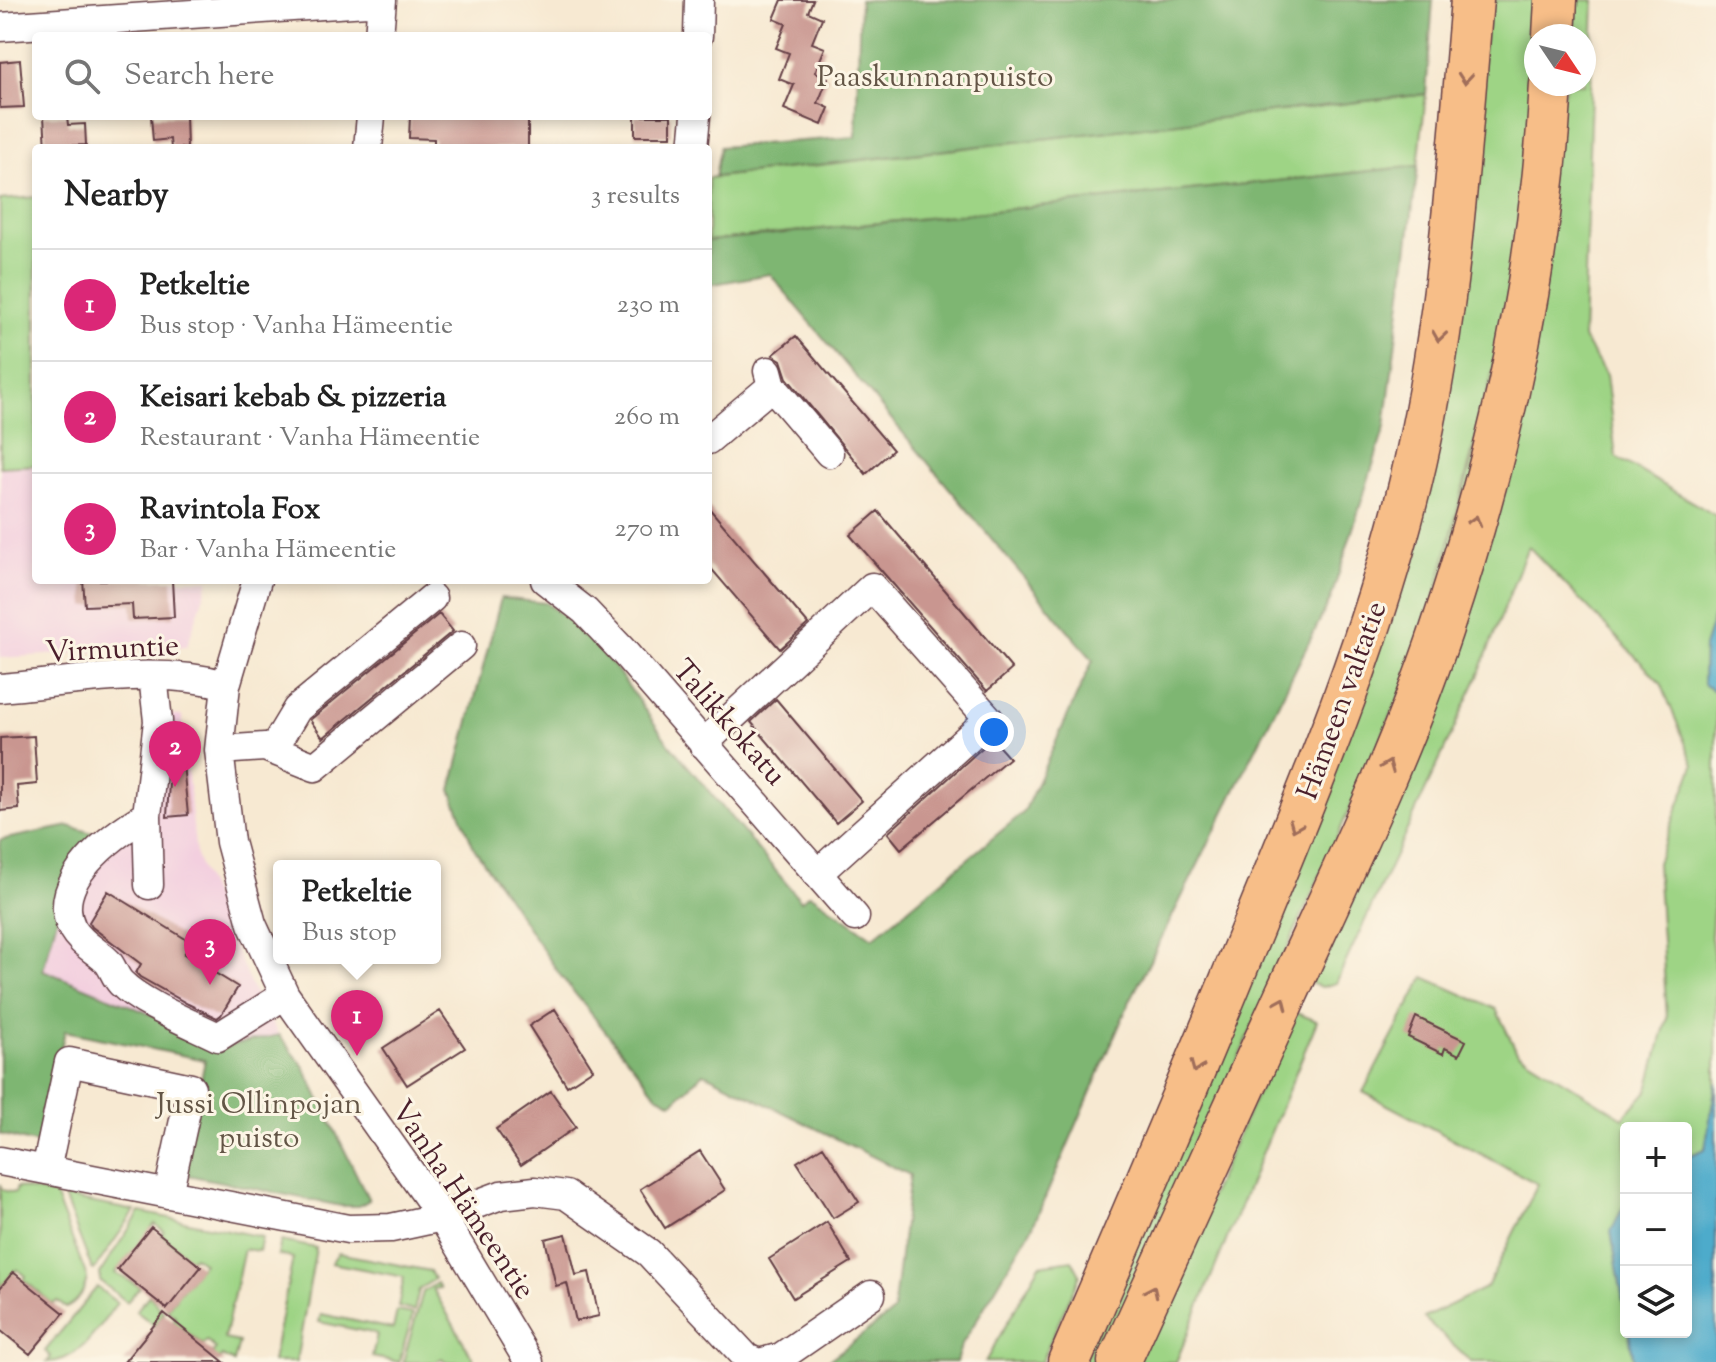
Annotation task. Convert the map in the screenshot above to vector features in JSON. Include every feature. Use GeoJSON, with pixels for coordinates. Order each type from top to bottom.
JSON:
{"type":"FeatureCollection","features":[{"type":"Feature","properties":{"kind":"highway","name":"Hämeen valtatie"},"geometry":{"type":"LineString","coordinates":[[1069,1362],[1171,1127],[1349,692],[1380,595],[1410,484],[1439,340],[1456,195],[1472,0]]}},
{"type":"Feature","properties":{"kind":"highway"},"geometry":{"type":"LineString","coordinates":[[1555,24],[1556,0]]}},
{"type":"Feature","properties":{"kind":"highway"},"geometry":{"type":"LineString","coordinates":[[1119,1362],[1358,841],[1440,633],[1477,517],[1515,361],[1541,200],[1550,96]]}},
{"type":"Feature","properties":{"kind":"street"},"geometry":{"type":"LineString","coordinates":[[0,27],[382,0],[379,32]]}},
{"type":"Feature","properties":{"kind":"street"},"geometry":{"type":"LineString","coordinates":[[698,32],[699,0]]}},
{"type":"Feature","properties":{"kind":"street"},"geometry":{"type":"LineString","coordinates":[[368,144],[371,120]]}},
{"type":"Feature","properties":{"kind":"street"},"geometry":{"type":"LineString","coordinates":[[693,144],[696,120]]}},
{"type":"Feature","properties":{"kind":"street"},"geometry":{"type":"LineString","coordinates":[[712,436],[770,379],[829,453]]}},
{"type":"Feature","properties":{"kind":"street","name":"Vanha Hämeentie"},"geometry":{"type":"LineString","coordinates":[[256,584],[226,685],[219,750],[224,808],[239,881],[252,924],[285,995],[442,1217],[529,1362]]}},
{"type":"Feature","properties":{"kind":"street","name":"Talikkokatu"},"geometry":{"type":"LineString","coordinates":[[550,584],[585,611],[614,641],[855,917]]}},
{"type":"Feature","properties":{"kind":"street"},"geometry":{"type":"LineString","coordinates":[[703,744],[872,587],[968,695],[989,719],[817,874]]}},
{"type":"Feature","properties":{"kind":"street"},"geometry":{"type":"LineString","coordinates":[[273,749],[297,709],[432,598]]}},
{"type":"Feature","properties":{"kind":"street"},"geometry":{"type":"LineString","coordinates":[[219,750],[273,749],[315,767],[461,646]]}},
{"type":"Feature","properties":{"kind":"street"},"geometry":{"type":"LineString","coordinates":[[149,885],[147,815],[158,721],[153,676]]}},
{"type":"Feature","properties":{"kind":"street","name":"Virmuntie"},"geometry":{"type":"LineString","coordinates":[[0,688],[153,676],[191,677],[226,685]]}},
{"type":"Feature","properties":{"kind":"street"},"geometry":{"type":"LineString","coordinates":[[147,815],[108,838],[79,871],[69,904],[70,925],[81,941],[110,964],[120,983],[171,1014],[218,1037],[285,995]]}},
{"type":"Feature","properties":{"kind":"street"},"geometry":{"type":"LineString","coordinates":[[46,1170],[69,1062],[191,1088],[168,1194]]}},
{"type":"Feature","properties":{"kind":"street"},"geometry":{"type":"LineString","coordinates":[[0,1161],[348,1229],[391,1228],[442,1217],[501,1195],[535,1191],[566,1195],[649,1253],[755,1361],[781,1357],[871,1295]]}},
{"type":"Feature","properties":{"kind":"shaded area"},"geometry":{"type":"Polygon","coordinates":[[[32,465],[32,584],[208,584],[187,646],[0,658],[0,467],[32,465]]]}},
{"type":"Feature","properties":{"kind":"shaded area"},"geometry":{"type":"Polygon","coordinates":[[[154,713],[182,716],[196,856],[251,986],[279,1035],[228,1046],[43,970],[67,881],[143,806],[154,713]]]}},
{"type":"Feature","properties":{"kind":"green space","name":"Paaskunnanpuisto"},"geometry":{"type":"Polygon","coordinates":[[[860,0],[1433,0],[1426,94],[715,177],[720,147],[856,137],[860,0]]]}},
{"type":"Feature","properties":{"kind":"green space"},"geometry":{"type":"Polygon","coordinates":[[[1491,0],[1540,0],[1539,24],[1524,24],[1524,96],[1534,96],[1500,359],[1419,653],[1103,1362],[1083,1362],[1382,640],[1491,0]]]}},
{"type":"Feature","properties":{"kind":"green space"},"geometry":{"type":"Polygon","coordinates":[[[1572,0],[1594,0],[1593,24],[1571,24],[1572,0]]]}},
{"type":"Feature","properties":{"kind":"green space"},"geometry":{"type":"Polygon","coordinates":[[[1426,94],[1418,166],[712,241],[712,178],[1426,94]]]}},
{"type":"Feature","properties":{"kind":"green space"},"geometry":{"type":"Polygon","coordinates":[[[1563,96],[1591,96],[1583,338],[1606,375],[1616,457],[1716,516],[1716,609],[1704,647],[1703,684],[1716,692],[1716,873],[1711,937],[1716,972],[1716,1083],[1705,1149],[1692,1154],[1692,1122],[1620,1122],[1620,1214],[1611,1231],[1620,1282],[1620,1338],[1630,1338],[1634,1362],[1471,1362],[1424,1318],[1487,1287],[1538,1184],[1363,1092],[1424,977],[1496,1009],[1517,1052],[1623,1118],[1648,1090],[1667,1018],[1657,863],[1694,765],[1661,683],[1528,546],[1477,679],[1336,983],[1322,987],[1309,983],[1373,841],[1563,96]]]}},
{"type":"Feature","properties":{"kind":"green space"},"geometry":{"type":"Polygon","coordinates":[[[1418,166],[1385,427],[1331,598],[1129,1003],[1033,1226],[961,1346],[956,1362],[826,1362],[893,1312],[910,1175],[704,1073],[672,1103],[657,1095],[560,975],[474,848],[451,790],[501,598],[546,603],[573,623],[614,666],[666,740],[801,901],[810,894],[873,938],[1024,812],[1093,660],[770,274],[712,284],[712,241],[1418,166]]]}},
{"type":"Feature","properties":{"kind":"green space"},"geometry":{"type":"Polygon","coordinates":[[[32,197],[32,465],[0,467],[0,200],[32,197]]]}},
{"type":"Feature","properties":{"kind":"green space","name":"Jussi Ollinpojan puisto"},"geometry":{"type":"Polygon","coordinates":[[[69,826],[99,835],[67,881],[43,970],[228,1046],[279,1035],[304,1067],[369,1200],[359,1206],[341,1206],[182,1174],[205,1060],[65,1031],[38,1144],[0,1134],[0,840],[69,826]]]}},
{"type":"Feature","properties":{"kind":"green space"},"geometry":{"type":"Polygon","coordinates":[[[1294,1012],[1317,1021],[1176,1362],[1135,1362],[1294,1012]]]}},
{"type":"Feature","properties":{"kind":"green space"},"geometry":{"type":"Polygon","coordinates":[[[0,1184],[2,1190],[15,1193],[17,1187],[55,1195],[87,1277],[80,1295],[66,1308],[57,1301],[53,1304],[24,1280],[26,1276],[17,1269],[0,1288],[0,1184]]]}},
{"type":"Feature","properties":{"kind":"green space"},"geometry":{"type":"Polygon","coordinates":[[[64,1197],[135,1211],[94,1270],[92,1269],[64,1197]]]}},
{"type":"Feature","properties":{"kind":"green space"},"geometry":{"type":"Polygon","coordinates":[[[140,1212],[262,1237],[259,1251],[244,1249],[224,1339],[239,1342],[234,1362],[222,1356],[217,1362],[213,1353],[216,1349],[207,1341],[203,1345],[173,1321],[176,1317],[167,1309],[203,1263],[194,1256],[190,1259],[161,1235],[164,1231],[155,1224],[115,1273],[140,1287],[127,1302],[100,1281],[100,1273],[140,1212]]]}},
{"type":"Feature","properties":{"kind":"green space"},"geometry":{"type":"Polygon","coordinates":[[[281,1241],[316,1248],[296,1362],[272,1362],[293,1258],[278,1255],[281,1241]]]}},
{"type":"Feature","properties":{"kind":"green space"},"geometry":{"type":"Polygon","coordinates":[[[338,1253],[430,1271],[434,1279],[419,1290],[414,1311],[398,1307],[404,1277],[331,1263],[338,1253]]]}},
{"type":"Feature","properties":{"kind":"green space"},"geometry":{"type":"Polygon","coordinates":[[[1072,1260],[1080,1275],[1041,1362],[985,1362],[1040,1265],[1072,1260]]]}},
{"type":"Feature","properties":{"kind":"green space"},"geometry":{"type":"Polygon","coordinates":[[[437,1283],[440,1288],[433,1289],[475,1362],[445,1362],[442,1358],[435,1362],[403,1362],[423,1292],[437,1283]]]}},
{"type":"Feature","properties":{"kind":"green space"},"geometry":{"type":"Polygon","coordinates":[[[97,1287],[117,1303],[79,1350],[70,1356],[47,1362],[51,1357],[45,1351],[97,1287]]]}},
{"type":"Feature","properties":{"kind":"green space"},"geometry":{"type":"Polygon","coordinates":[[[149,1295],[164,1313],[154,1325],[136,1311],[149,1295]]]}},
{"type":"Feature","properties":{"kind":"green space"},"geometry":{"type":"Polygon","coordinates":[[[397,1311],[413,1314],[399,1362],[372,1357],[377,1334],[319,1322],[321,1314],[393,1329],[397,1311]]]}},
{"type":"Feature","properties":{"kind":"water"},"geometry":{"type":"Polygon","coordinates":[[[1716,609],[1716,692],[1703,684],[1704,647],[1716,609]]]}},
{"type":"Feature","properties":{"kind":"water"},"geometry":{"type":"Polygon","coordinates":[[[1716,1083],[1716,1362],[1634,1362],[1630,1338],[1692,1338],[1692,1154],[1705,1149],[1716,1083]]]}},
{"type":"Feature","properties":{"kind":"water"},"geometry":{"type":"Polygon","coordinates":[[[1620,1214],[1620,1283],[1611,1231],[1620,1214]]]}},
{"type":"Feature","properties":{"kind":"building"},"geometry":{"type":"Polygon","coordinates":[[[782,0],[813,0],[808,12],[822,18],[812,43],[825,48],[815,72],[828,78],[818,103],[829,108],[822,125],[784,109],[794,85],[779,79],[789,53],[776,48],[786,24],[774,19],[782,0]]]}},
{"type":"Feature","properties":{"kind":"building"},"geometry":{"type":"Polygon","coordinates":[[[20,60],[24,107],[0,108],[0,62],[20,60]]]}},
{"type":"Feature","properties":{"kind":"building"},"geometry":{"type":"Polygon","coordinates":[[[44,120],[67,120],[68,125],[85,124],[86,144],[46,144],[44,120]]]}},
{"type":"Feature","properties":{"kind":"building"},"geometry":{"type":"Polygon","coordinates":[[[151,120],[186,120],[187,144],[171,144],[170,139],[153,141],[151,120]]]}},
{"type":"Feature","properties":{"kind":"building"},"geometry":{"type":"Polygon","coordinates":[[[410,120],[528,120],[528,144],[434,144],[434,139],[409,138],[410,120]]]}},
{"type":"Feature","properties":{"kind":"building"},"geometry":{"type":"Polygon","coordinates":[[[635,120],[671,120],[671,136],[635,136],[635,120]]]}},
{"type":"Feature","properties":{"kind":"building"},"geometry":{"type":"Polygon","coordinates":[[[796,336],[893,450],[866,474],[787,378],[781,360],[773,355],[796,336]]]}},
{"type":"Feature","properties":{"kind":"building"},"geometry":{"type":"Polygon","coordinates":[[[878,511],[1012,669],[987,691],[850,535],[878,511]]]}},
{"type":"Feature","properties":{"kind":"building"},"geometry":{"type":"Polygon","coordinates":[[[712,512],[808,624],[780,649],[712,570],[712,512]]]}},
{"type":"Feature","properties":{"kind":"building"},"geometry":{"type":"Polygon","coordinates":[[[83,584],[172,584],[174,617],[133,619],[132,604],[85,606],[83,584]]]}},
{"type":"Feature","properties":{"kind":"building"},"geometry":{"type":"Polygon","coordinates":[[[439,614],[453,631],[323,738],[310,720],[439,614]]]}},
{"type":"Feature","properties":{"kind":"building"},"geometry":{"type":"Polygon","coordinates":[[[776,699],[862,801],[836,823],[751,722],[776,699]]]}},
{"type":"Feature","properties":{"kind":"building"},"geometry":{"type":"Polygon","coordinates":[[[34,736],[37,784],[17,786],[19,809],[0,811],[0,738],[34,736]]]}},
{"type":"Feature","properties":{"kind":"building"},"geometry":{"type":"Polygon","coordinates":[[[992,739],[1009,758],[901,849],[888,833],[992,739]]]}},
{"type":"Feature","properties":{"kind":"building"},"geometry":{"type":"Polygon","coordinates":[[[183,764],[188,815],[167,817],[170,765],[183,764]]]}},
{"type":"Feature","properties":{"kind":"building"},"geometry":{"type":"Polygon","coordinates":[[[108,891],[192,943],[184,954],[238,987],[221,1015],[217,1018],[140,977],[136,973],[141,964],[92,927],[89,922],[108,891]]]}},
{"type":"Feature","properties":{"kind":"building"},"geometry":{"type":"Polygon","coordinates":[[[555,1009],[593,1069],[567,1086],[529,1026],[555,1009]]]}},
{"type":"Feature","properties":{"kind":"building"},"geometry":{"type":"Polygon","coordinates":[[[440,1011],[465,1048],[407,1085],[383,1048],[440,1011]]]}},
{"type":"Feature","properties":{"kind":"building"},"geometry":{"type":"Polygon","coordinates":[[[1416,1017],[1466,1041],[1459,1055],[1445,1048],[1443,1054],[1408,1037],[1416,1017]]]}},
{"type":"Feature","properties":{"kind":"building"},"geometry":{"type":"Polygon","coordinates":[[[551,1091],[576,1127],[521,1165],[496,1129],[551,1091]]]}},
{"type":"Feature","properties":{"kind":"building"},"geometry":{"type":"Polygon","coordinates":[[[823,1146],[859,1202],[833,1218],[797,1162],[823,1146]]]}},
{"type":"Feature","properties":{"kind":"building"},"geometry":{"type":"Polygon","coordinates":[[[700,1151],[725,1190],[665,1228],[640,1189],[700,1151]]]}},
{"type":"Feature","properties":{"kind":"building"},"geometry":{"type":"Polygon","coordinates":[[[827,1222],[851,1262],[793,1298],[769,1259],[827,1222]]]}},
{"type":"Feature","properties":{"kind":"building"},"geometry":{"type":"Polygon","coordinates":[[[151,1227],[201,1267],[167,1309],[117,1269],[151,1227]]]}},
{"type":"Feature","properties":{"kind":"building"},"geometry":{"type":"Polygon","coordinates":[[[566,1234],[576,1275],[589,1272],[599,1316],[576,1321],[567,1283],[556,1286],[545,1239],[566,1234]]]}},
{"type":"Feature","properties":{"kind":"building"},"geometry":{"type":"Polygon","coordinates":[[[13,1272],[64,1313],[30,1354],[0,1330],[0,1288],[13,1272]]]}},
{"type":"Feature","properties":{"kind":"building"},"geometry":{"type":"Polygon","coordinates":[[[164,1313],[224,1362],[124,1362],[164,1313]]]}},
{"type":"Feature","properties":{"kind":"place","name":"Keisari kebab & pizzeria"},"geometry":{"type":"Point","coordinates":[175,787]}},
{"type":"Feature","properties":{"kind":"place","name":"Ravintola Fox"},"geometry":{"type":"Point","coordinates":[210,985]}},
{"type":"Feature","properties":{"kind":"place","name":"Petkeltie"},"geometry":{"type":"Point","coordinates":[357,1056]}}]}
